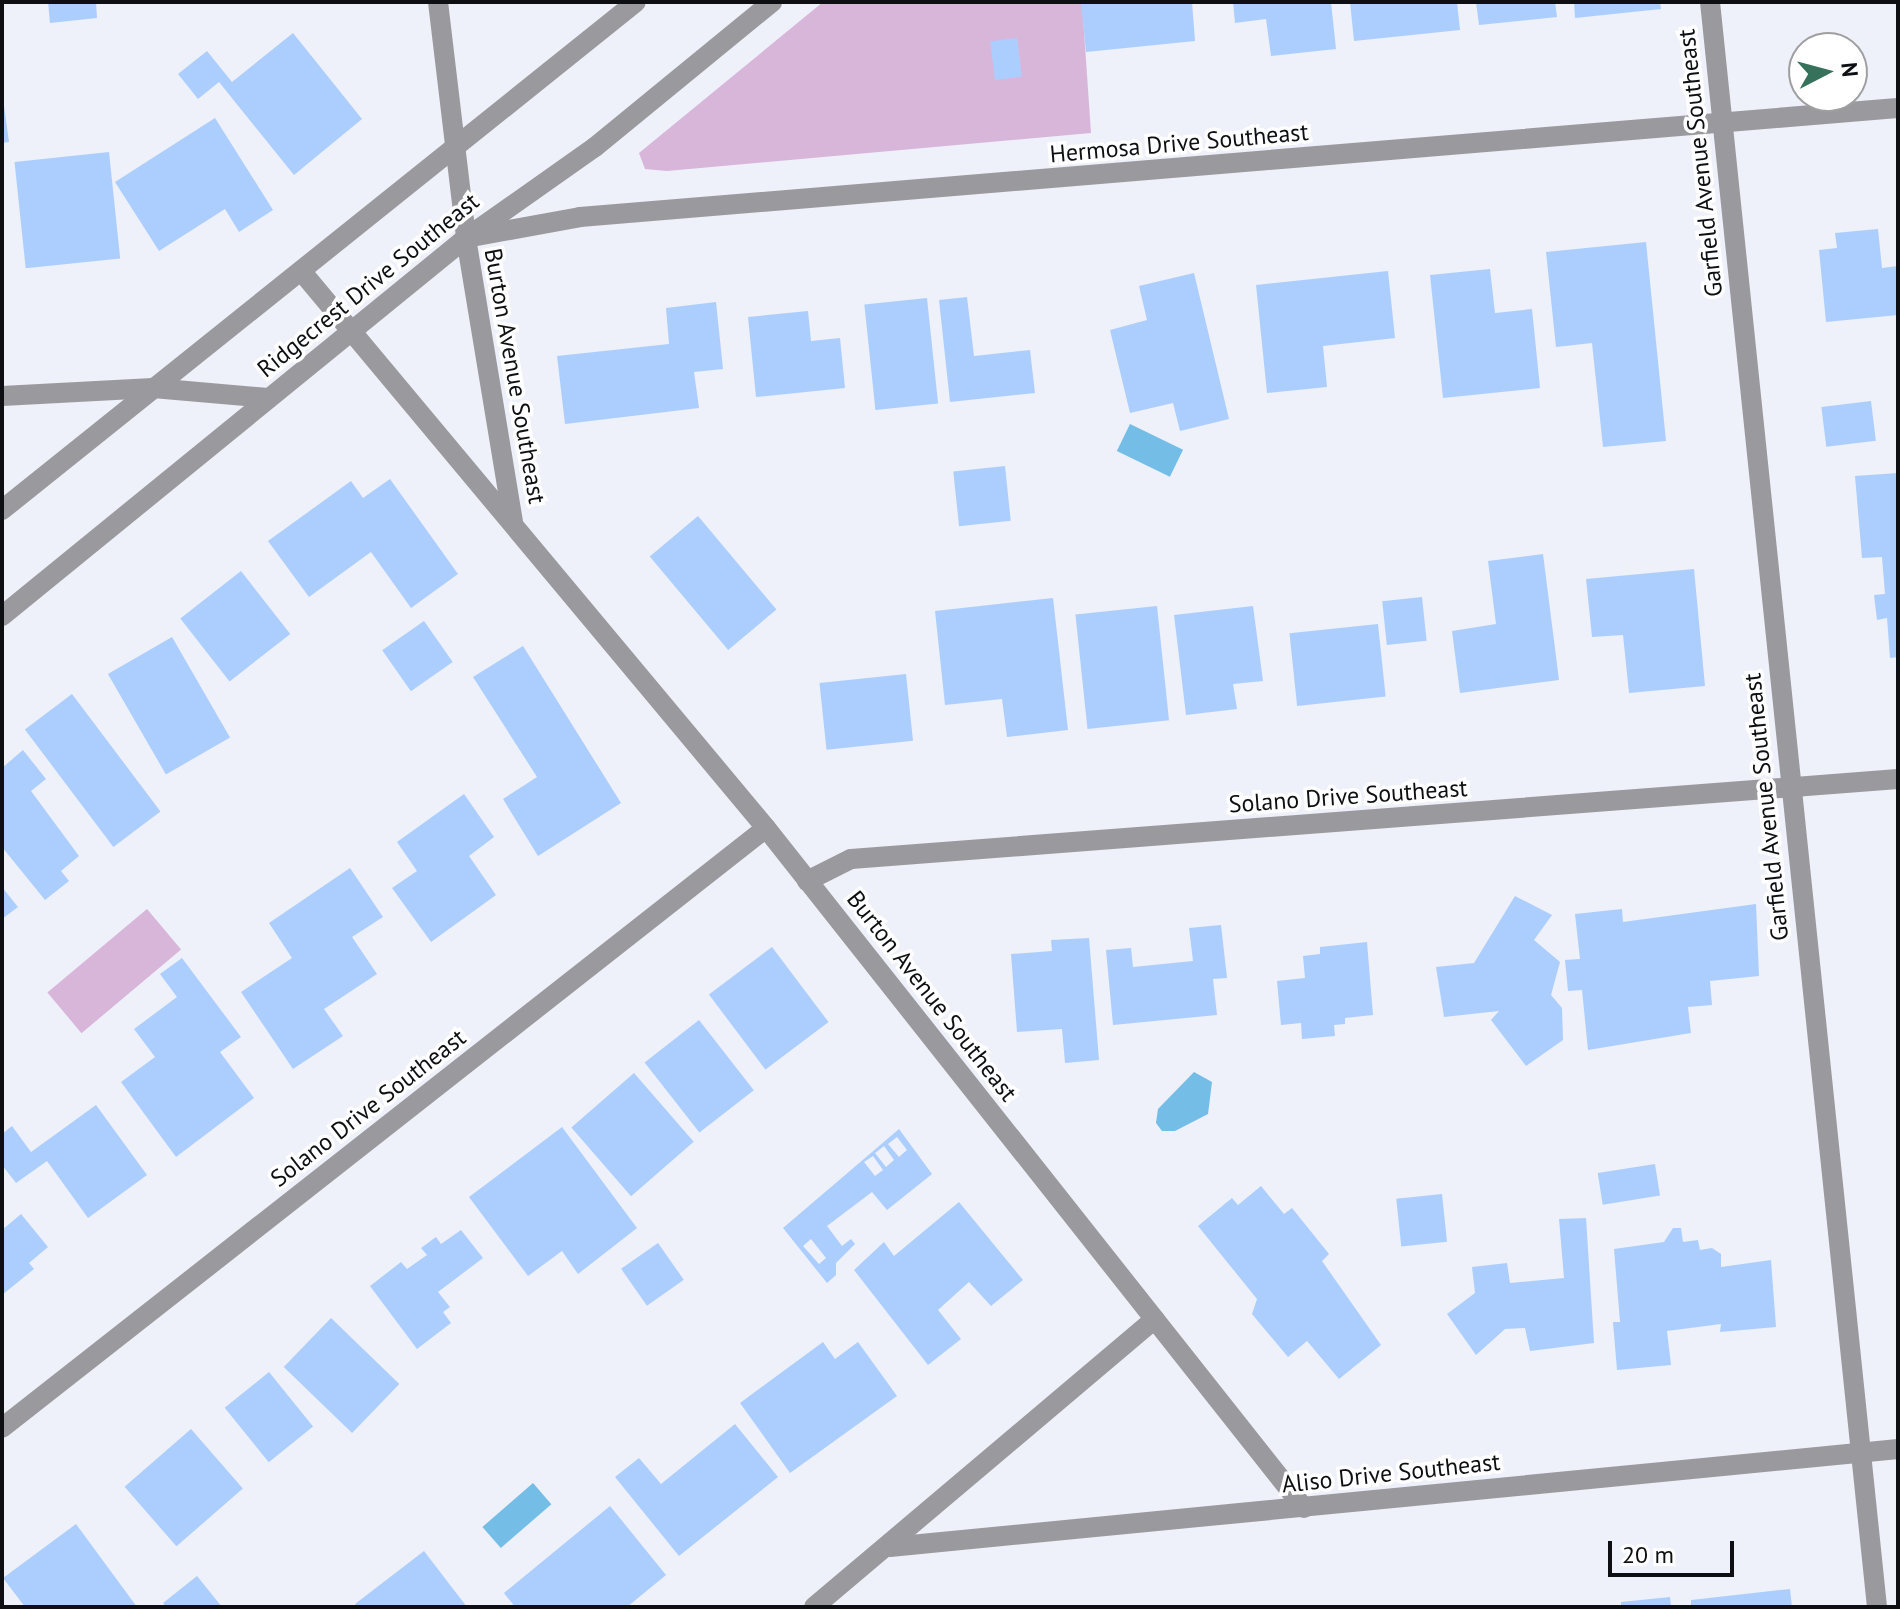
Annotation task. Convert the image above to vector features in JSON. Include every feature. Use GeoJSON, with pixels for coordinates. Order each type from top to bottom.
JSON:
{"type":"FeatureCollection","features":[{"type":"Feature","properties":{"kind":"street","name":"Burton Avenue Southeast"},"geometry":{"type":"LineString","coordinates":[[438,2],[453,151],[513,521]]}},
{"type":"Feature","properties":{"kind":"street"},"geometry":{"type":"LineString","coordinates":[[2,510],[636,2]]}},
{"type":"Feature","properties":{"kind":"street","name":"Ridgecrest Drive Southeast"},"geometry":{"type":"LineString","coordinates":[[2,616],[466,238],[595,147],[772,2]]}},
{"type":"Feature","properties":{"kind":"street","name":"Garfield Avenue Southeast"},"geometry":{"type":"LineString","coordinates":[[1710,2],[1789,790],[1877,1607]]}},
{"type":"Feature","properties":{"kind":"street","name":"Hermosa Drive Southeast"},"geometry":{"type":"LineString","coordinates":[[466,238],[580,217],[1722,126],[1898,108]]}},
{"type":"Feature","properties":{"kind":"street","name":"Burton Avenue Southeast"},"geometry":{"type":"LineString","coordinates":[[302,272],[513,521],[766,828],[1304,1508]]}},
{"type":"Feature","properties":{"kind":"street"},"geometry":{"type":"LineString","coordinates":[[2,396],[153,388],[268,398]]}},
{"type":"Feature","properties":{"kind":"street","name":"Solano Drive Southeast"},"geometry":{"type":"LineString","coordinates":[[807,881],[851,859],[1789,790],[1898,779]]}},
{"type":"Feature","properties":{"kind":"street","name":"Solano Drive Southeast"},"geometry":{"type":"LineString","coordinates":[[2,1428],[766,828]]}},
{"type":"Feature","properties":{"kind":"street"},"geometry":{"type":"LineString","coordinates":[[814,1607],[890,1547],[1155,1319]]}},
{"type":"Feature","properties":{"kind":"street","name":"Aliso Drive Southeast"},"geometry":{"type":"LineString","coordinates":[[890,1547],[1898,1449]]}},
{"type":"Feature","properties":{"kind":"shaded area"},"geometry":{"type":"Polygon","coordinates":[[[823,2],[1082,2],[1091,133],[667,171],[645,169],[639,153],[823,2]]]}},
{"type":"Feature","properties":{"kind":"shaded area"},"geometry":{"type":"Polygon","coordinates":[[[147,909],[181,950],[81,1033],[47,993],[147,909]]]}},
{"type":"Feature","properties":{"kind":"water"},"geometry":{"type":"Polygon","coordinates":[[[1130,424],[1183,450],[1170,477],[1117,451],[1130,424]]]}},
{"type":"Feature","properties":{"kind":"water"},"geometry":{"type":"Polygon","coordinates":[[[1194,1072],[1212,1082],[1208,1114],[1175,1131],[1162,1131],[1156,1123],[1158,1109],[1194,1072]]]}},
{"type":"Feature","properties":{"kind":"water"},"geometry":{"type":"Polygon","coordinates":[[[533,1483],[551,1504],[501,1548],[482,1527],[533,1483]]]}},
{"type":"Feature","properties":{"kind":"building"},"geometry":{"type":"Polygon","coordinates":[[[48,2],[96,2],[97,18],[50,23],[48,2]]]}},
{"type":"Feature","properties":{"kind":"building"},"geometry":{"type":"Polygon","coordinates":[[[1081,2],[1192,2],[1195,41],[1086,52],[1081,2]]]}},
{"type":"Feature","properties":{"kind":"building"},"geometry":{"type":"Polygon","coordinates":[[[1233,2],[1331,2],[1336,49],[1271,56],[1266,19],[1235,23],[1233,2]]]}},
{"type":"Feature","properties":{"kind":"building"},"geometry":{"type":"Polygon","coordinates":[[[1350,2],[1457,2],[1460,30],[1354,41],[1350,2]]]}},
{"type":"Feature","properties":{"kind":"building"},"geometry":{"type":"Polygon","coordinates":[[[1476,2],[1555,2],[1557,17],[1479,25],[1476,2]]]}},
{"type":"Feature","properties":{"kind":"building"},"geometry":{"type":"Polygon","coordinates":[[[1574,2],[1660,2],[1661,9],[1575,18],[1574,2]]]}},
{"type":"Feature","properties":{"kind":"building"},"geometry":{"type":"Polygon","coordinates":[[[293,33],[362,119],[294,175],[219,82],[198,99],[178,74],[207,51],[232,82],[293,33]]]}},
{"type":"Feature","properties":{"kind":"building"},"geometry":{"type":"Polygon","coordinates":[[[1017,38],[1022,77],[995,80],[990,41],[1017,38]]]}},
{"type":"Feature","properties":{"kind":"building"},"geometry":{"type":"Polygon","coordinates":[[[2,91],[9,142],[2,143],[2,91]]]}},
{"type":"Feature","properties":{"kind":"building"},"geometry":{"type":"Polygon","coordinates":[[[215,118],[273,210],[239,232],[225,209],[159,251],[115,182],[215,118]]]}},
{"type":"Feature","properties":{"kind":"building"},"geometry":{"type":"Polygon","coordinates":[[[109,152],[120,258],[26,268],[15,162],[109,152]]]}},
{"type":"Feature","properties":{"kind":"building"},"geometry":{"type":"Polygon","coordinates":[[[1878,229],[1882,268],[1898,266],[1898,315],[1826,322],[1819,250],[1837,248],[1835,233],[1878,229]]]}},
{"type":"Feature","properties":{"kind":"building"},"geometry":{"type":"Polygon","coordinates":[[[1646,242],[1666,441],[1603,447],[1592,343],[1556,347],[1546,252],[1646,242]]]}},
{"type":"Feature","properties":{"kind":"building"},"geometry":{"type":"Polygon","coordinates":[[[1490,269],[1495,313],[1532,309],[1540,388],[1443,398],[1430,275],[1490,269]]]}},
{"type":"Feature","properties":{"kind":"building"},"geometry":{"type":"Polygon","coordinates":[[[1388,271],[1395,338],[1323,346],[1327,387],[1267,393],[1256,285],[1388,271]]]}},
{"type":"Feature","properties":{"kind":"building"},"geometry":{"type":"Polygon","coordinates":[[[1194,273],[1229,419],[1180,431],[1173,403],[1130,413],[1110,330],[1147,320],[1139,286],[1194,273]]]}},
{"type":"Feature","properties":{"kind":"building"},"geometry":{"type":"Polygon","coordinates":[[[967,297],[974,356],[1030,350],[1035,393],[950,402],[939,300],[967,297]]]}},
{"type":"Feature","properties":{"kind":"building"},"geometry":{"type":"Polygon","coordinates":[[[927,298],[938,403],[875,410],[864,305],[927,298]]]}},
{"type":"Feature","properties":{"kind":"building"},"geometry":{"type":"Polygon","coordinates":[[[716,302],[723,369],[694,372],[699,408],[565,424],[557,356],[669,344],[666,308],[716,302]]]}},
{"type":"Feature","properties":{"kind":"building"},"geometry":{"type":"Polygon","coordinates":[[[808,311],[811,341],[840,338],[845,388],[756,397],[748,317],[808,311]]]}},
{"type":"Feature","properties":{"kind":"building"},"geometry":{"type":"Polygon","coordinates":[[[1871,401],[1876,441],[1826,447],[1821,407],[1871,401]]]}},
{"type":"Feature","properties":{"kind":"building"},"geometry":{"type":"Polygon","coordinates":[[[1005,466],[1011,521],[959,526],[953,471],[1005,466]]]}},
{"type":"Feature","properties":{"kind":"building"},"geometry":{"type":"Polygon","coordinates":[[[1898,473],[1898,657],[1890,658],[1887,618],[1877,620],[1874,595],[1885,594],[1882,557],[1862,558],[1855,476],[1898,473]]]}},
{"type":"Feature","properties":{"kind":"building"},"geometry":{"type":"Polygon","coordinates":[[[390,479],[458,574],[411,608],[371,552],[309,597],[268,541],[351,481],[363,498],[390,479]]]}},
{"type":"Feature","properties":{"kind":"building"},"geometry":{"type":"Polygon","coordinates":[[[698,516],[776,609],[728,650],[650,556],[698,516]]]}},
{"type":"Feature","properties":{"kind":"building"},"geometry":{"type":"Polygon","coordinates":[[[1543,554],[1559,680],[1460,693],[1452,631],[1496,624],[1488,561],[1543,554]]]}},
{"type":"Feature","properties":{"kind":"building"},"geometry":{"type":"Polygon","coordinates":[[[1694,569],[1705,686],[1629,693],[1623,635],[1592,637],[1586,579],[1694,569]]]}},
{"type":"Feature","properties":{"kind":"building"},"geometry":{"type":"Polygon","coordinates":[[[241,571],[290,634],[230,681],[180,618],[241,571]]]}},
{"type":"Feature","properties":{"kind":"building"},"geometry":{"type":"Polygon","coordinates":[[[1422,597],[1427,641],[1387,645],[1382,601],[1422,597]]]}},
{"type":"Feature","properties":{"kind":"building"},"geometry":{"type":"Polygon","coordinates":[[[1053,598],[1068,730],[1007,737],[1002,699],[945,705],[935,611],[1053,598]]]}},
{"type":"Feature","properties":{"kind":"building"},"geometry":{"type":"Polygon","coordinates":[[[1157,606],[1169,720],[1087,729],[1075,615],[1157,606]]]}},
{"type":"Feature","properties":{"kind":"building"},"geometry":{"type":"Polygon","coordinates":[[[1253,606],[1263,681],[1233,684],[1237,709],[1186,715],[1174,615],[1253,606]]]}},
{"type":"Feature","properties":{"kind":"building"},"geometry":{"type":"Polygon","coordinates":[[[424,621],[453,662],[411,691],[382,650],[424,621]]]}},
{"type":"Feature","properties":{"kind":"building"},"geometry":{"type":"Polygon","coordinates":[[[1378,624],[1386,697],[1297,706],[1289,633],[1378,624]]]}},
{"type":"Feature","properties":{"kind":"building"},"geometry":{"type":"Polygon","coordinates":[[[172,637],[230,737],[166,774],[108,674],[172,637]]]}},
{"type":"Feature","properties":{"kind":"building"},"geometry":{"type":"Polygon","coordinates":[[[523,646],[621,803],[538,856],[503,799],[537,777],[473,677],[523,646]]]}},
{"type":"Feature","properties":{"kind":"building"},"geometry":{"type":"Polygon","coordinates":[[[906,674],[913,741],[826,750],[819,683],[906,674]]]}},
{"type":"Feature","properties":{"kind":"building"},"geometry":{"type":"Polygon","coordinates":[[[72,694],[160,811],[113,847],[25,730],[72,694]]]}},
{"type":"Feature","properties":{"kind":"building"},"geometry":{"type":"Polygon","coordinates":[[[23,750],[46,779],[31,791],[79,856],[61,871],[69,881],[45,900],[2,847],[2,768],[23,750]]]}},
{"type":"Feature","properties":{"kind":"building"},"geometry":{"type":"Polygon","coordinates":[[[464,794],[494,837],[469,856],[496,895],[431,942],[392,888],[417,871],[397,842],[464,794]]]}},
{"type":"Feature","properties":{"kind":"building"},"geometry":{"type":"Polygon","coordinates":[[[350,868],[383,917],[352,937],[377,974],[324,1009],[343,1036],[293,1069],[241,992],[292,958],[269,923],[350,868]]]}},
{"type":"Feature","properties":{"kind":"building"},"geometry":{"type":"Polygon","coordinates":[[[2,887],[18,907],[2,919],[2,887]]]}},
{"type":"Feature","properties":{"kind":"building"},"geometry":{"type":"Polygon","coordinates":[[[1515,896],[1552,915],[1534,940],[1560,962],[1551,995],[1562,1008],[1563,1040],[1526,1066],[1491,1020],[1499,1011],[1444,1017],[1436,967],[1474,963],[1515,896]]]}},
{"type":"Feature","properties":{"kind":"building"},"geometry":{"type":"Polygon","coordinates":[[[1756,904],[1759,976],[1710,981],[1712,1005],[1688,1007],[1691,1033],[1588,1050],[1582,990],[1568,991],[1565,960],[1580,959],[1575,914],[1622,909],[1623,922],[1756,904]]]}},
{"type":"Feature","properties":{"kind":"building"},"geometry":{"type":"Polygon","coordinates":[[[1221,925],[1227,978],[1213,979],[1217,1015],[1113,1025],[1106,950],[1131,948],[1133,967],[1193,961],[1189,928],[1221,925]]]}},
{"type":"Feature","properties":{"kind":"building"},"geometry":{"type":"Polygon","coordinates":[[[1089,938],[1099,1060],[1065,1063],[1062,1029],[1017,1032],[1011,954],[1052,951],[1051,940],[1089,938]]]}},
{"type":"Feature","properties":{"kind":"building"},"geometry":{"type":"Polygon","coordinates":[[[1367,942],[1373,1015],[1345,1018],[1345,1024],[1334,1025],[1335,1036],[1302,1039],[1301,1023],[1281,1025],[1277,981],[1305,978],[1303,956],[1320,954],[1320,947],[1367,942]]]}},
{"type":"Feature","properties":{"kind":"building"},"geometry":{"type":"Polygon","coordinates":[[[772,947],[829,1022],[765,1070],[709,995],[772,947]]]}},
{"type":"Feature","properties":{"kind":"building"},"geometry":{"type":"Polygon","coordinates":[[[182,958],[241,1037],[220,1052],[254,1098],[176,1157],[121,1082],[155,1057],[134,1029],[177,997],[160,974],[182,958]]]}},
{"type":"Feature","properties":{"kind":"building"},"geometry":{"type":"Polygon","coordinates":[[[699,1020],[754,1090],[699,1133],[645,1062],[699,1020]]]}},
{"type":"Feature","properties":{"kind":"building"},"geometry":{"type":"Polygon","coordinates":[[[634,1073],[694,1142],[631,1196],[571,1127],[634,1073]]]}},
{"type":"Feature","properties":{"kind":"building"},"geometry":{"type":"Polygon","coordinates":[[[96,1105],[147,1175],[88,1218],[47,1161],[16,1183],[2,1165],[2,1134],[12,1126],[31,1152],[96,1105]]]}},
{"type":"Feature","properties":{"kind":"building"},"geometry":{"type":"Polygon","coordinates":[[[562,1127],[637,1228],[578,1274],[562,1251],[528,1276],[469,1197],[562,1127]]]}},
{"type":"Feature","properties":{"kind":"building"},"geometry":{"type":"Polygon","coordinates":[[[899,1129],[932,1174],[887,1210],[872,1192],[827,1226],[842,1246],[851,1239],[855,1244],[836,1263],[836,1275],[827,1283],[783,1228],[899,1129]],[[897,1137],[888,1144],[899,1157],[907,1150],[897,1137]],[[884,1146],[875,1153],[886,1167],[894,1160],[884,1146]],[[873,1156],[864,1162],[875,1176],[883,1170],[873,1156]],[[811,1239],[803,1246],[819,1264],[826,1258],[811,1239]]]}},
{"type":"Feature","properties":{"kind":"building"},"geometry":{"type":"Polygon","coordinates":[[[1655,1164],[1660,1196],[1603,1205],[1598,1173],[1655,1164]]]}},
{"type":"Feature","properties":{"kind":"building"},"geometry":{"type":"Polygon","coordinates":[[[1261,1186],[1284,1214],[1292,1208],[1329,1254],[1322,1261],[1381,1345],[1339,1379],[1307,1341],[1288,1357],[1252,1314],[1257,1299],[1198,1226],[1232,1198],[1238,1205],[1261,1186]]]}},
{"type":"Feature","properties":{"kind":"building"},"geometry":{"type":"Polygon","coordinates":[[[1442,1194],[1447,1242],[1401,1247],[1396,1199],[1442,1194]]]}},
{"type":"Feature","properties":{"kind":"building"},"geometry":{"type":"Polygon","coordinates":[[[959,1202],[1023,1280],[991,1306],[969,1282],[938,1310],[961,1339],[928,1365],[854,1270],[884,1242],[894,1256],[959,1202]]]}},
{"type":"Feature","properties":{"kind":"building"},"geometry":{"type":"Polygon","coordinates":[[[21,1214],[48,1247],[29,1263],[34,1269],[2,1295],[2,1230],[21,1214]]]}},
{"type":"Feature","properties":{"kind":"building"},"geometry":{"type":"Polygon","coordinates":[[[1586,1218],[1594,1343],[1530,1351],[1525,1328],[1505,1329],[1476,1355],[1447,1314],[1475,1293],[1472,1267],[1507,1263],[1510,1283],[1564,1278],[1559,1219],[1586,1218]]]}},
{"type":"Feature","properties":{"kind":"building"},"geometry":{"type":"Polygon","coordinates":[[[1673,1228],[1681,1228],[1683,1242],[1698,1240],[1700,1250],[1712,1248],[1721,1254],[1721,1267],[1771,1260],[1776,1327],[1720,1332],[1721,1324],[1667,1331],[1671,1365],[1617,1370],[1613,1322],[1620,1322],[1614,1249],[1664,1242],[1673,1228]]]}},
{"type":"Feature","properties":{"kind":"building"},"geometry":{"type":"Polygon","coordinates":[[[461,1230],[483,1258],[438,1292],[450,1307],[443,1312],[451,1323],[417,1349],[370,1286],[401,1262],[407,1269],[427,1255],[421,1248],[436,1237],[441,1244],[461,1230]]]}},
{"type":"Feature","properties":{"kind":"building"},"geometry":{"type":"Polygon","coordinates":[[[658,1243],[684,1280],[647,1306],[621,1269],[658,1243]]]}},
{"type":"Feature","properties":{"kind":"building"},"geometry":{"type":"Polygon","coordinates":[[[331,1318],[399,1384],[352,1433],[284,1367],[331,1318]]]}},
{"type":"Feature","properties":{"kind":"building"},"geometry":{"type":"Polygon","coordinates":[[[823,1342],[835,1359],[858,1342],[897,1396],[790,1473],[740,1403],[823,1342]]]}},
{"type":"Feature","properties":{"kind":"building"},"geometry":{"type":"Polygon","coordinates":[[[269,1372],[313,1426],[269,1462],[225,1408],[269,1372]]]}},
{"type":"Feature","properties":{"kind":"building"},"geometry":{"type":"Polygon","coordinates":[[[735,1424],[778,1477],[679,1556],[615,1477],[639,1458],[661,1484],[735,1424]]]}},
{"type":"Feature","properties":{"kind":"building"},"geometry":{"type":"Polygon","coordinates":[[[191,1429],[243,1489],[176,1546],[125,1487],[191,1429]]]}},
{"type":"Feature","properties":{"kind":"building"},"geometry":{"type":"Polygon","coordinates":[[[610,1506],[666,1575],[627,1607],[515,1607],[504,1593],[610,1506]]]}},
{"type":"Feature","properties":{"kind":"building"},"geometry":{"type":"Polygon","coordinates":[[[76,1524],[137,1607],[25,1607],[3,1578],[76,1524]]]}},
{"type":"Feature","properties":{"kind":"building"},"geometry":{"type":"Polygon","coordinates":[[[424,1551],[467,1607],[358,1607],[355,1604],[424,1551]]]}},
{"type":"Feature","properties":{"kind":"building"},"geometry":{"type":"Polygon","coordinates":[[[197,1576],[222,1607],[166,1607],[163,1603],[197,1576]]]}},
{"type":"Feature","properties":{"kind":"building"},"geometry":{"type":"Polygon","coordinates":[[[1790,1589],[1792,1607],[1691,1607],[1691,1600],[1790,1589]]]}},
{"type":"Feature","properties":{"kind":"building"},"geometry":{"type":"Polygon","coordinates":[[[1670,1597],[1671,1607],[1621,1607],[1621,1602],[1670,1597]]]}}]}
